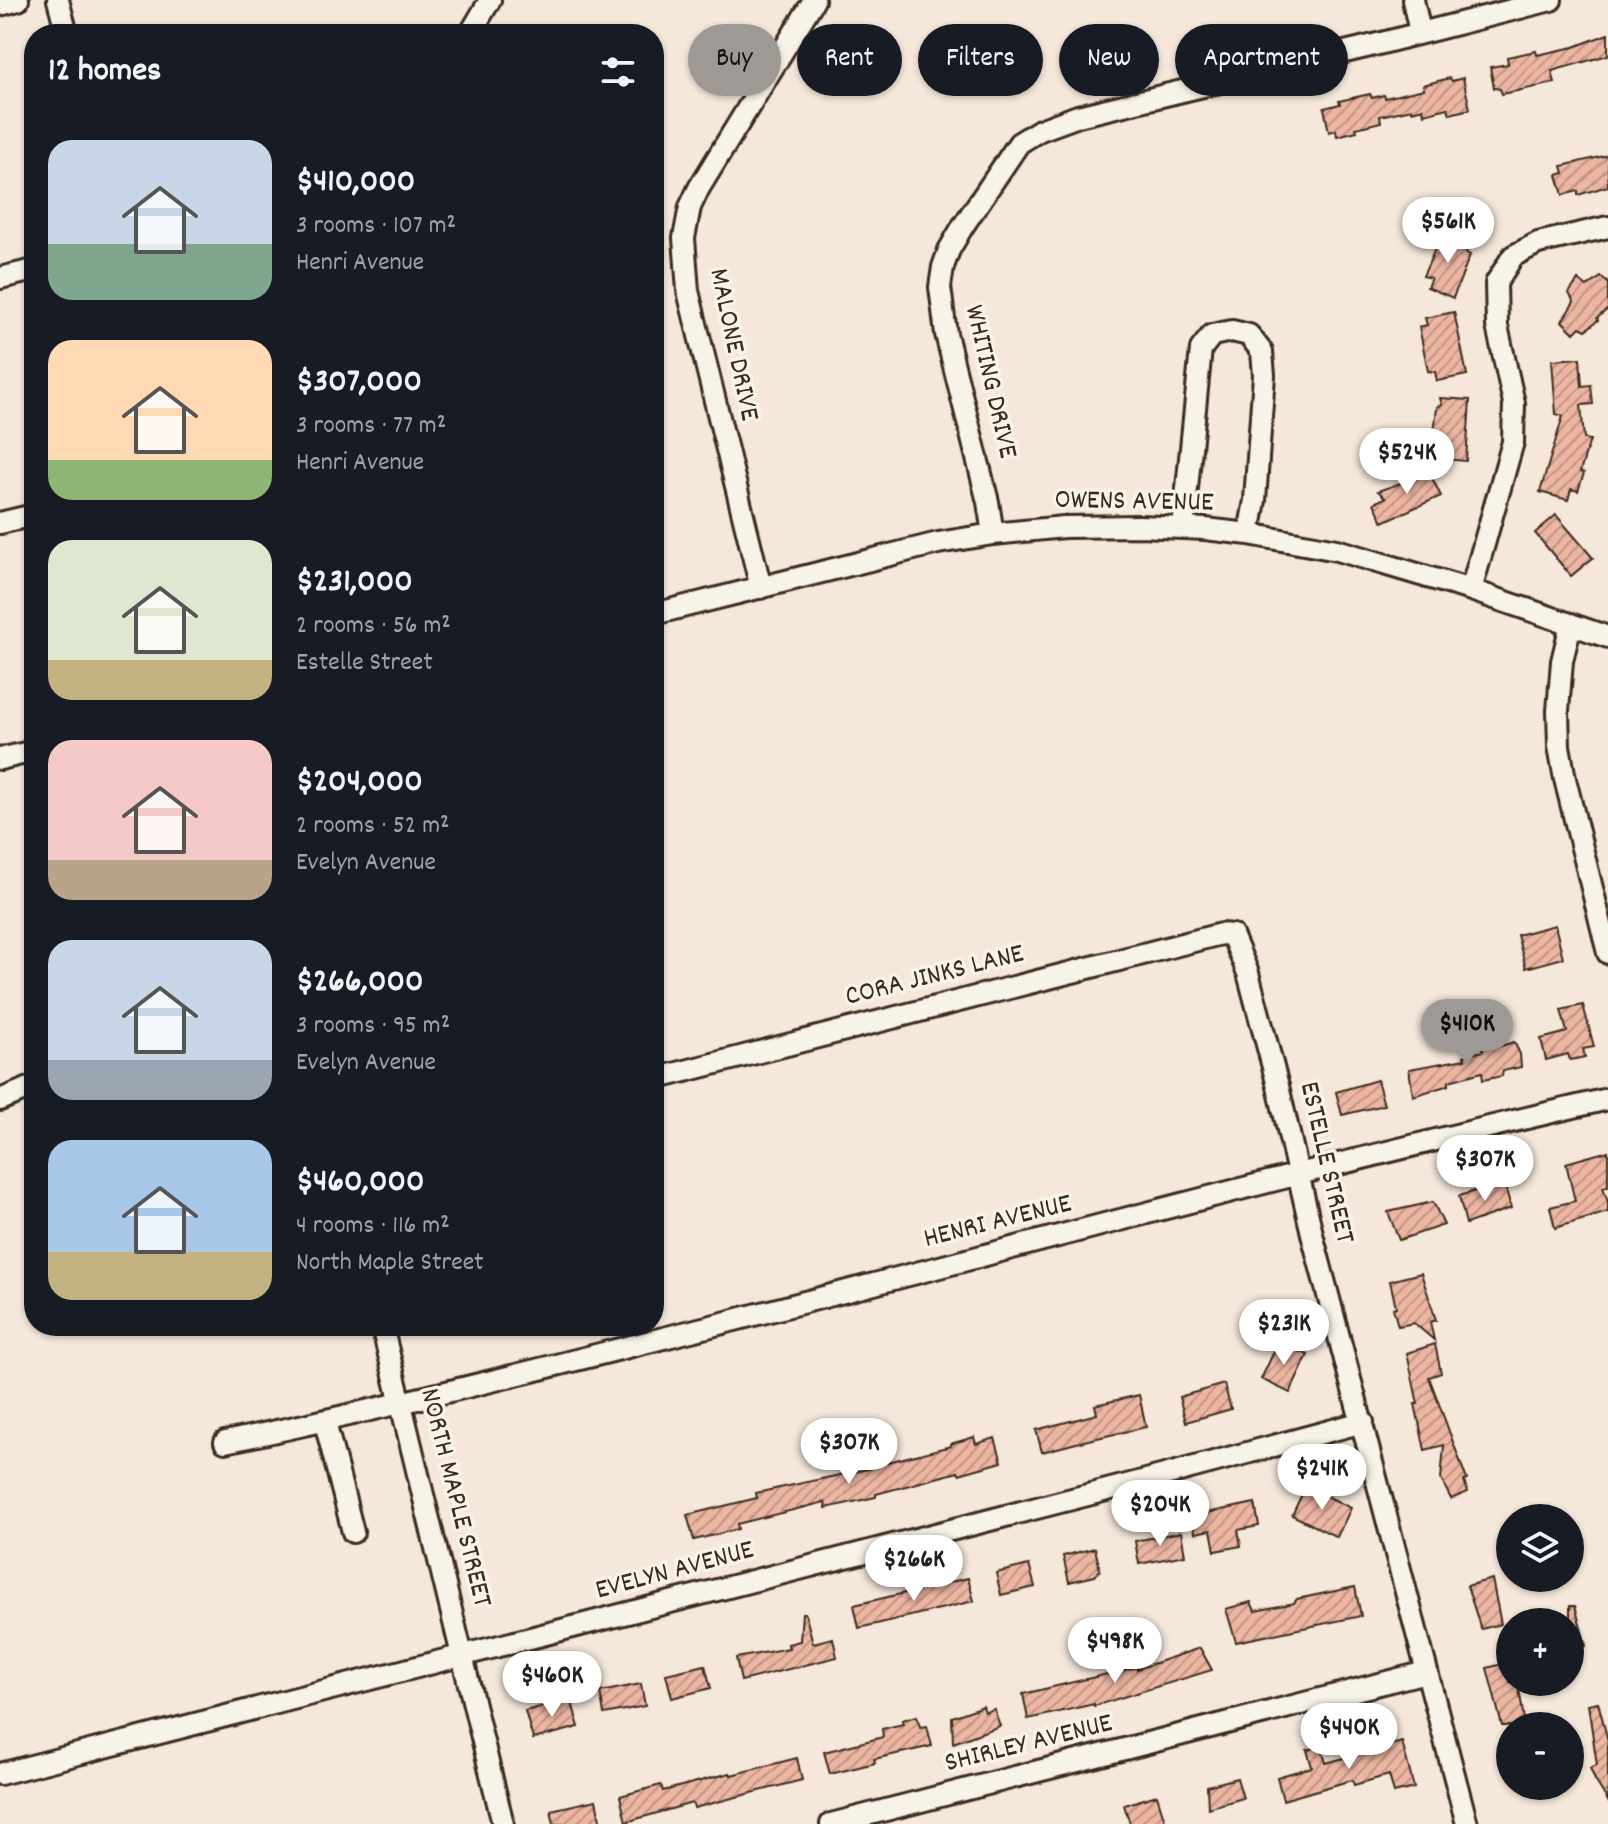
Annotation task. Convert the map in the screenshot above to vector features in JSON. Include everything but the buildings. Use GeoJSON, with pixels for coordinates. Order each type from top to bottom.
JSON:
{"type":"FeatureCollection","features":[{"type":"Feature","properties":{"kind":"street"},"geometry":{"type":"LineString","coordinates":[[0,5],[18,0]]}},
{"type":"Feature","properties":{"kind":"street"},"geometry":{"type":"LineString","coordinates":[[58,0],[64,24]]}},
{"type":"Feature","properties":{"kind":"street"},"geometry":{"type":"LineString","coordinates":[[476,24],[490,0]]}},
{"type":"Feature","properties":{"kind":"street","name":"MALONE DRIVE"},"geometry":{"type":"LineString","coordinates":[[761,588],[688,291],[684,238],[690,207],[699,188],[814,0]]}},
{"type":"Feature","properties":{"kind":"street"},"geometry":{"type":"LineString","coordinates":[[1413,0],[1420,32]]}},
{"type":"Feature","properties":{"kind":"street","name":"WHITING DRIVE"},"geometry":{"type":"LineString","coordinates":[[993,534],[988,502],[946,334],[940,287],[949,250],[1019,143],[1040,130],[1078,116],[1551,0]]}},
{"type":"Feature","properties":{"kind":"street"},"geometry":{"type":"LineString","coordinates":[[1471,590],[1515,426],[1514,403],[1497,326],[1496,283],[1513,256],[1538,243],[1608,227]]}},
{"type":"Feature","properties":{"kind":"street"},"geometry":{"type":"LineString","coordinates":[[0,278],[24,272]]}},
{"type":"Feature","properties":{"kind":"street"},"geometry":{"type":"LineString","coordinates":[[1183,528],[1201,349],[1212,335],[1232,331],[1249,335],[1262,352],[1264,375],[1255,500],[1249,534]]}},
{"type":"Feature","properties":{"kind":"street"},"geometry":{"type":"LineString","coordinates":[[0,523],[24,517]]}},
{"type":"Feature","properties":{"kind":"street","name":"OWENS AVENUE"},"geometry":{"type":"LineString","coordinates":[[664,612],[938,543],[1064,527],[1140,526],[1249,534],[1337,550],[1471,590],[1608,637]]}},
{"type":"Feature","properties":{"kind":"street"},"geometry":{"type":"LineString","coordinates":[[1571,624],[1562,661],[1559,746],[1608,953]]}},
{"type":"Feature","properties":{"kind":"street"},"geometry":{"type":"LineString","coordinates":[[0,759],[24,753]]}},
{"type":"Feature","properties":{"kind":"street","name":"CORA JINKS LANE"},"geometry":{"type":"LineString","coordinates":[[664,1076],[1221,934],[1232,935]]}},
{"type":"Feature","properties":{"kind":"street","name":"ESTELLE STREET"},"geometry":{"type":"LineString","coordinates":[[1232,935],[1252,987],[1313,1238],[1467,1824]]}},
{"type":"Feature","properties":{"kind":"street"},"geometry":{"type":"LineString","coordinates":[[0,1100],[24,1090]]}},
{"type":"Feature","properties":{"kind":"street","name":"HENRI AVENUE"},"geometry":{"type":"LineString","coordinates":[[225,1442],[402,1403],[1608,1099]]}},
{"type":"Feature","properties":{"kind":"street","name":"NORTH MAPLE STREET"},"geometry":{"type":"LineString","coordinates":[[385,1336],[503,1824]]}},
{"type":"Feature","properties":{"kind":"street"},"geometry":{"type":"LineString","coordinates":[[325,1422],[353,1532]]}},
{"type":"Feature","properties":{"kind":"street","name":"EVELYN AVENUE"},"geometry":{"type":"LineString","coordinates":[[0,1774],[1363,1422]]}},
{"type":"Feature","properties":{"kind":"street","name":"SHIRLEY AVENUE"},"geometry":{"type":"LineString","coordinates":[[831,1824],[1426,1672]]}}]}
